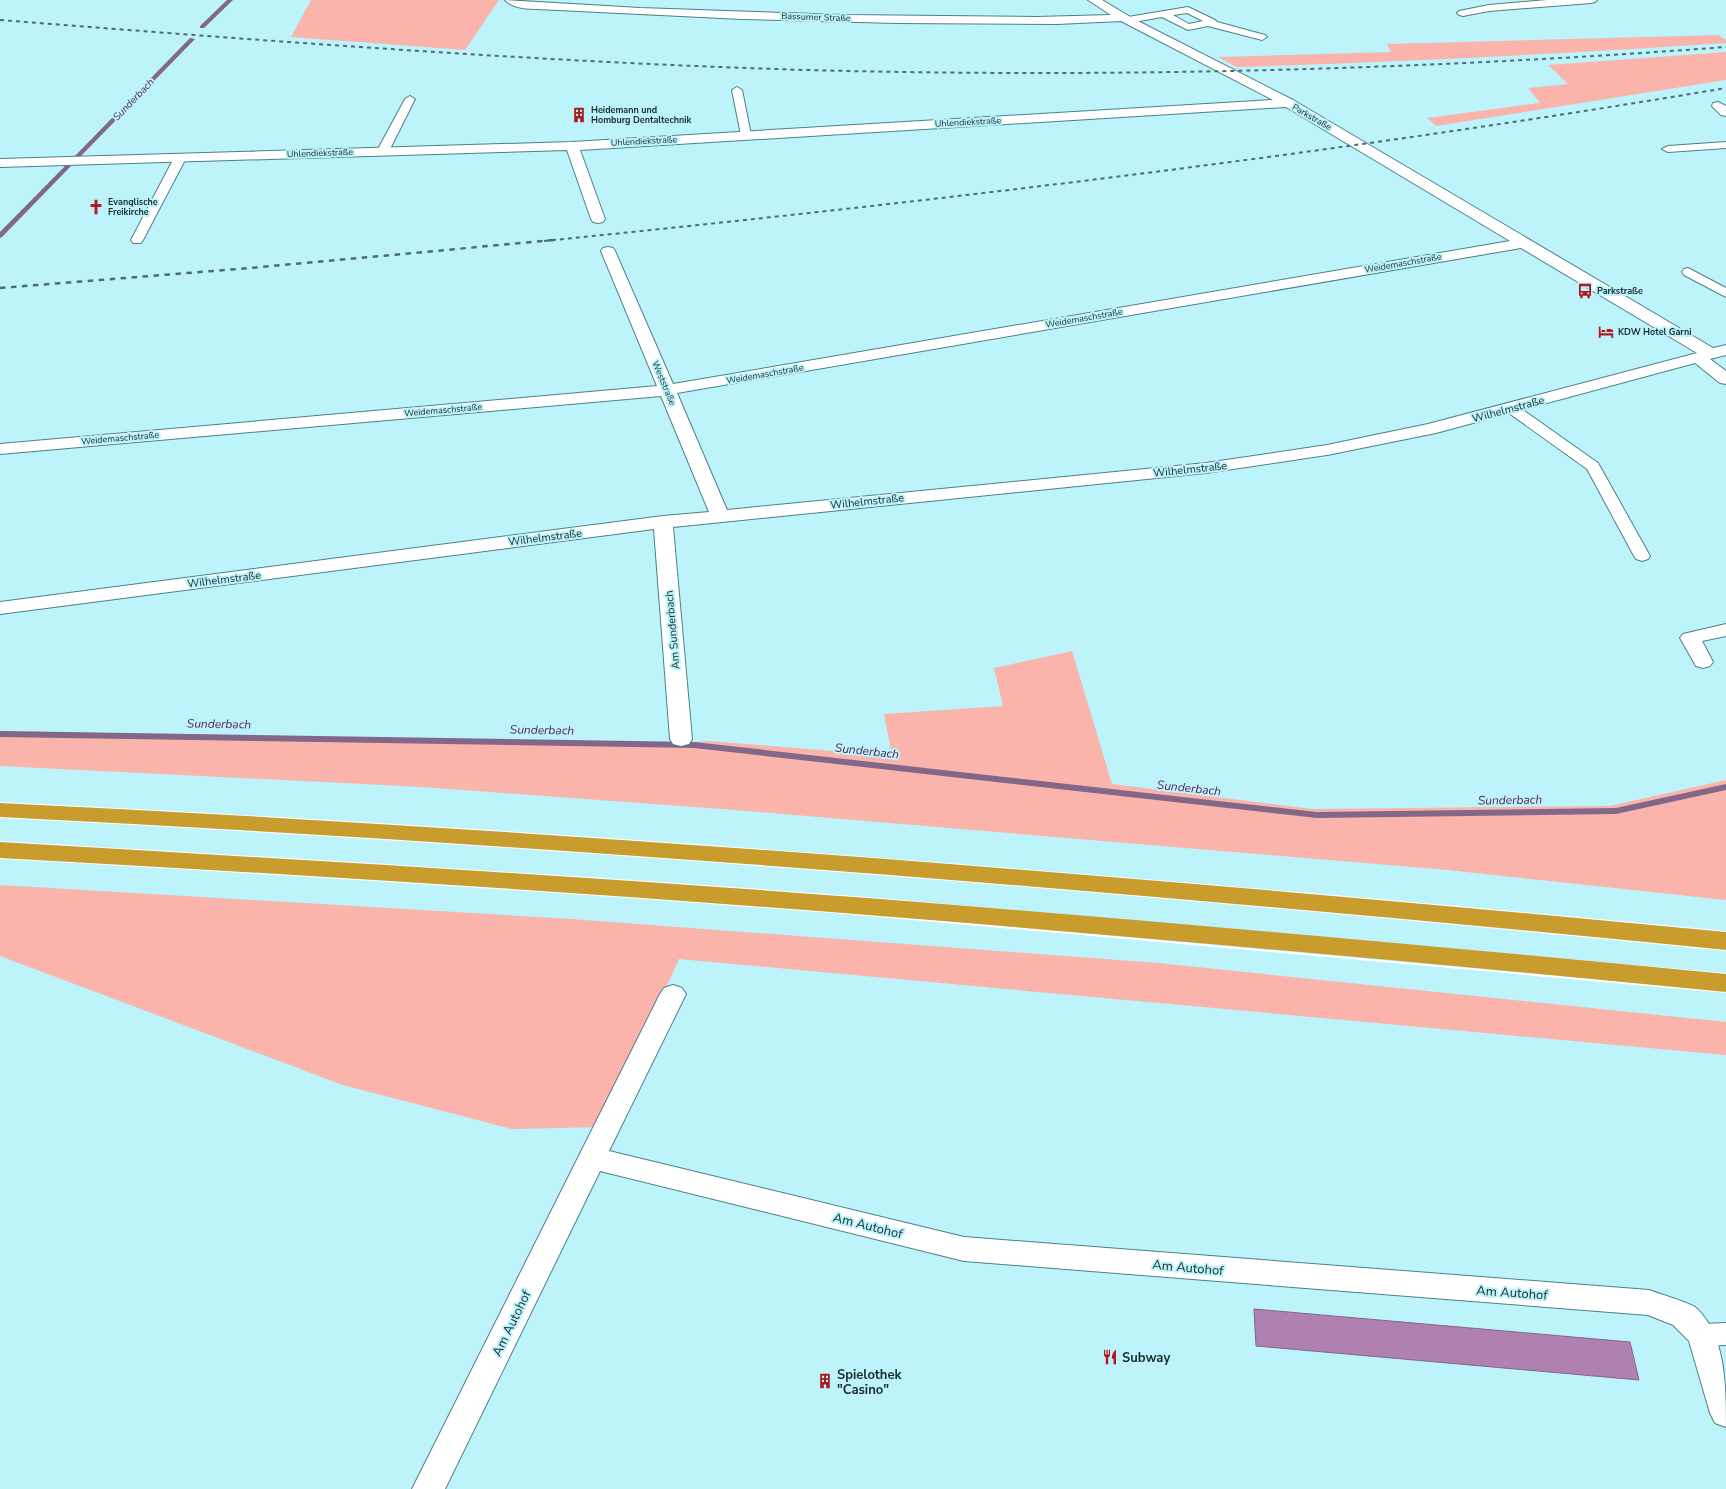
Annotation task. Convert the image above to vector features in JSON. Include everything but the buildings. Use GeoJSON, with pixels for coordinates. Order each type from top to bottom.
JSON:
{"type":"FeatureCollection","features":[{"type":"Feature","properties":{"kind":"highway"},"geometry":{"type":"LineString","coordinates":[[0,810],[168,818],[499,838],[992,875],[1543,922],[1726,941]]}},
{"type":"Feature","properties":{"kind":"highway"},"geometry":{"type":"LineString","coordinates":[[0,850],[480,878],[1006,918],[1371,948],[1726,983]]}},
{"type":"Feature","properties":{"kind":"street","name":"Bassumer Straße"},"geometry":{"type":"LineString","coordinates":[[511,0],[524,5],[537,6],[912,20],[1091,20],[1125,18]]}},
{"type":"Feature","properties":{"kind":"street","name":"Parkstraße"},"geometry":{"type":"LineString","coordinates":[[1094,0],[1125,18],[1288,103],[1522,243],[1712,354],[1726,379]]}},
{"type":"Feature","properties":{"kind":"street"},"geometry":{"type":"LineString","coordinates":[[1463,13],[1489,8],[1591,0]]}},
{"type":"Feature","properties":{"kind":"street","name":"Uhlendiekstraße"},"geometry":{"type":"LineString","coordinates":[[0,163],[572,146],[1288,103]]}},
{"type":"Feature","properties":{"kind":"street"},"geometry":{"type":"LineString","coordinates":[[572,146],[598,219]]}},
{"type":"Feature","properties":{"kind":"street","name":"Weidemaschstraße"},"geometry":{"type":"LineString","coordinates":[[0,449],[667,390],[1522,243]]}},
{"type":"Feature","properties":{"kind":"street","name":"Weststraße"},"geometry":{"type":"LineString","coordinates":[[608,251],[720,516]]}},
{"type":"Feature","properties":{"kind":"street","name":"Wilhelmstraße"},"geometry":{"type":"LineString","coordinates":[[0,608],[664,522],[1206,468],[1327,450],[1430,430],[1712,354]]}},
{"type":"Feature","properties":{"kind":"street","name":"Am Sunderbach"},"geometry":{"type":"LineString","coordinates":[[664,522],[681,738]]}},
{"type":"Feature","properties":{"kind":"street"},"geometry":{"type":"LineString","coordinates":[[1703,662],[1690,638],[1726,630]]}},
{"type":"Feature","properties":{"kind":"street","name":"Am Autohof"},"geometry":{"type":"LineString","coordinates":[[428,1489],[673,994]]}},
{"type":"Feature","properties":{"kind":"street","name":"Am Autohof"},"geometry":{"type":"LineString","coordinates":[[593,1158],[964,1249],[1649,1303],[1684,1316],[1714,1334],[1726,1413]]}},
{"type":"Feature","properties":{"kind":"lane"},"geometry":{"type":"LineString","coordinates":[[1125,18],[1188,10],[1212,22],[1209,23]]}},
{"type":"Feature","properties":{"kind":"lane"},"geometry":{"type":"LineString","coordinates":[[1163,14],[1188,27],[1209,23],[1262,37]]}},
{"type":"Feature","properties":{"kind":"lane"},"geometry":{"type":"LineString","coordinates":[[737,90],[746,135]]}},
{"type":"Feature","properties":{"kind":"lane"},"geometry":{"type":"LineString","coordinates":[[383,151],[410,99]]}},
{"type":"Feature","properties":{"kind":"lane"},"geometry":{"type":"LineString","coordinates":[[1668,149],[1726,145]]}},
{"type":"Feature","properties":{"kind":"lane"},"geometry":{"type":"LineString","coordinates":[[137,240],[180,158]]}},
{"type":"Feature","properties":{"kind":"lane"},"geometry":{"type":"LineString","coordinates":[[1688,272],[1726,293]]}},
{"type":"Feature","properties":{"kind":"lane"},"geometry":{"type":"LineString","coordinates":[[1511,408],[1593,466],[1642,556]]}},
{"type":"Feature","properties":{"kind":"shaded area"},"geometry":{"type":"Polygon","coordinates":[[[311,0],[499,0],[465,50],[291,37],[311,0]]]}},
{"type":"Feature","properties":{"kind":"shaded area"},"geometry":{"type":"Polygon","coordinates":[[[1718,35],[1726,40],[1726,43],[1420,60],[1237,67],[1218,57],[1391,52],[1387,44],[1718,35]]]}},
{"type":"Feature","properties":{"kind":"shaded area"},"geometry":{"type":"Polygon","coordinates":[[[1726,52],[1726,80],[1436,126],[1427,118],[1540,103],[1528,88],[1568,84],[1548,65],[1726,52]]]}},
{"type":"Feature","properties":{"kind":"shaded area"},"geometry":{"type":"Polygon","coordinates":[[[1072,651],[1112,784],[1313,809],[1610,806],[1726,780],[1726,900],[1448,870],[735,810],[423,787],[0,766],[0,731],[673,743],[709,741],[892,756],[884,714],[1003,706],[994,668],[1072,651]]]}},
{"type":"Feature","properties":{"kind":"shaded area"},"geometry":{"type":"Polygon","coordinates":[[[0,885],[571,919],[1158,963],[1726,1022],[1726,1055],[679,959],[603,1127],[512,1129],[343,1085],[0,956],[0,885]]]}},
{"type":"Feature","properties":{"kind":"shaded area"},"geometry":{"type":"Polygon","coordinates":[[[1254,1309],[1630,1342],[1639,1380],[1256,1346],[1254,1309]]]}},
{"type":"Feature","properties":{"kind":"waterway","name":"Sunderbach"},"geometry":{"type":"LineString","coordinates":[[202,27],[230,0]]}},
{"type":"Feature","properties":{"kind":"waterway","name":"Sunderbach"},"geometry":{"type":"LineString","coordinates":[[75,159],[192,39]]}},
{"type":"Feature","properties":{"kind":"waterway","name":"Sunderbach"},"geometry":{"type":"LineString","coordinates":[[0,236],[68,166]]}},
{"type":"Feature","properties":{"kind":"waterway","name":"Sunderbach"},"geometry":{"type":"LineString","coordinates":[[0,734],[694,745],[1317,815],[1616,811],[1726,787]]}},
{"type":"Feature","properties":{"kind":"railway"},"geometry":{"type":"LineString","coordinates":[[0,20],[302,43],[604,62],[806,70],[921,72],[1036,73],[1266,70],[1496,61],[1726,47]]}},
{"type":"Feature","properties":{"kind":"railway"},"geometry":{"type":"LineString","coordinates":[[553,240],[840,210],[1284,155],[1579,112],[1726,88]]}},
{"type":"Feature","properties":{"kind":"railway"},"geometry":{"type":"LineString","coordinates":[[0,288],[250,268],[553,240]]}},
{"type":"Feature","properties":{"kind":"railway"},"geometry":{"type":"LineString","coordinates":[[544,241],[553,240]]}},
{"type":"Feature","properties":{"kind":"place","name":"Heidemann und Homburg Dentaltechnik"},"geometry":{"type":"Point","coordinates":[579,115]}},
{"type":"Feature","properties":{"kind":"place","name":"Evanglische Freikirche"},"geometry":{"type":"Point","coordinates":[96,207]}},
{"type":"Feature","properties":{"kind":"place","name":"Parkstraße"},"geometry":{"type":"Point","coordinates":[1585,291]}},
{"type":"Feature","properties":{"kind":"place","name":"KDW Hotel Garni"},"geometry":{"type":"Point","coordinates":[1606,332]}},
{"type":"Feature","properties":{"kind":"place","name":"Subway"},"geometry":{"type":"Point","coordinates":[1110,1357]}},
{"type":"Feature","properties":{"kind":"place","name":"Spielothek \"Casino\""},"geometry":{"type":"Point","coordinates":[825,1381]}}]}
